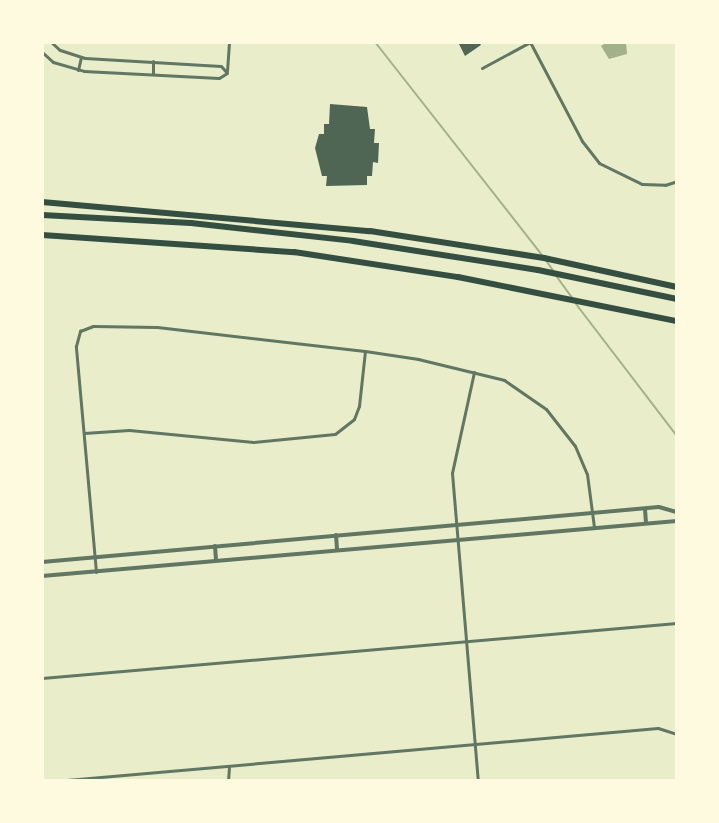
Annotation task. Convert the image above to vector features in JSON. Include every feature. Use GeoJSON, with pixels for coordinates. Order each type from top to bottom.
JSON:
{"type":"FeatureCollection","features":[{"type":"Feature","properties":{"kind":"highway"},"geometry":{"type":"LineString","coordinates":[[42,202],[289,222],[489,249],[677,286]]}},
{"type":"Feature","properties":{"kind":"highway"},"geometry":{"type":"LineString","coordinates":[[42,215],[191,223],[353,241],[632,288],[677,299]]}},
{"type":"Feature","properties":{"kind":"highway"},"geometry":{"type":"LineString","coordinates":[[42,236],[294,252],[458,278],[677,321]]}},
{"type":"Feature","properties":{"kind":"street"},"geometry":{"type":"LineString","coordinates":[[51,42],[81,57],[221,66],[227,73]]}},
{"type":"Feature","properties":{"kind":"street"},"geometry":{"type":"LineString","coordinates":[[227,73],[229,42]]}},
{"type":"Feature","properties":{"kind":"street"},"geometry":{"type":"LineString","coordinates":[[482,69],[530,42],[582,141],[599,163],[642,184],[665,185],[677,181]]}},
{"type":"Feature","properties":{"kind":"street"},"geometry":{"type":"LineString","coordinates":[[42,52],[53,62],[78,70],[219,78],[227,73]]}},
{"type":"Feature","properties":{"kind":"street"},"geometry":{"type":"LineString","coordinates":[[78,70],[81,57]]}},
{"type":"Feature","properties":{"kind":"street"},"geometry":{"type":"LineString","coordinates":[[153,61],[153,74]]}},
{"type":"Feature","properties":{"kind":"street"},"geometry":{"type":"LineString","coordinates":[[96,572],[76,346],[80,331],[93,326],[157,327],[365,351],[474,372],[525,391],[546,409],[580,458],[587,474],[594,527]]}},
{"type":"Feature","properties":{"kind":"street"},"geometry":{"type":"LineString","coordinates":[[84,433],[129,429],[253,442],[335,434],[354,419],[359,406],[365,351]]}},
{"type":"Feature","properties":{"kind":"street"},"geometry":{"type":"LineString","coordinates":[[474,372],[452,473],[478,781]]}},
{"type":"Feature","properties":{"kind":"street"},"geometry":{"type":"LineString","coordinates":[[645,509],[646,522]]}},
{"type":"Feature","properties":{"kind":"street"},"geometry":{"type":"LineString","coordinates":[[42,562],[592,513],[645,509],[677,512]]}},
{"type":"Feature","properties":{"kind":"street"},"geometry":{"type":"LineString","coordinates":[[42,576],[677,521]]}},
{"type":"Feature","properties":{"kind":"street"},"geometry":{"type":"LineString","coordinates":[[336,535],[338,550]]}},
{"type":"Feature","properties":{"kind":"street"},"geometry":{"type":"LineString","coordinates":[[215,546],[216,560]]}},
{"type":"Feature","properties":{"kind":"street"},"geometry":{"type":"LineString","coordinates":[[42,678],[677,623]]}},
{"type":"Feature","properties":{"kind":"street"},"geometry":{"type":"LineString","coordinates":[[55,781],[658,728],[677,734]]}},
{"type":"Feature","properties":{"kind":"street"},"geometry":{"type":"LineString","coordinates":[[228,781],[229,766]]}},
{"type":"Feature","properties":{"kind":"street"},"geometry":{"type":"LineString","coordinates":[[119,781],[120,775]]}},
{"type":"Feature","properties":{"kind":"shaded area"},"geometry":{"type":"Polygon","coordinates":[[[607,42],[626,42],[627,54],[609,59],[601,46],[607,42]]]}},
{"type":"Feature","properties":{"kind":"building"},"geometry":{"type":"Polygon","coordinates":[[[458,42],[479,42],[481,45],[465,56],[458,42]]]}},
{"type":"Feature","properties":{"kind":"building"},"geometry":{"type":"Polygon","coordinates":[[[330,104],[367,107],[370,129],[375,129],[374,143],[379,143],[378,163],[373,162],[372,176],[367,176],[367,185],[326,186],[327,176],[322,176],[315,148],[319,134],[324,134],[324,124],[329,124],[330,104]]]}},
{"type":"Feature","properties":{"kind":"waterway"},"geometry":{"type":"LineString","coordinates":[[375,42],[542,255]]}},
{"type":"Feature","properties":{"kind":"waterway"},"geometry":{"type":"LineString","coordinates":[[545,259],[554,272]]}},
{"type":"Feature","properties":{"kind":"waterway"},"geometry":{"type":"LineString","coordinates":[[557,277],[573,299]]}},
{"type":"Feature","properties":{"kind":"waterway"},"geometry":{"type":"LineString","coordinates":[[576,304],[677,436]]}}]}
